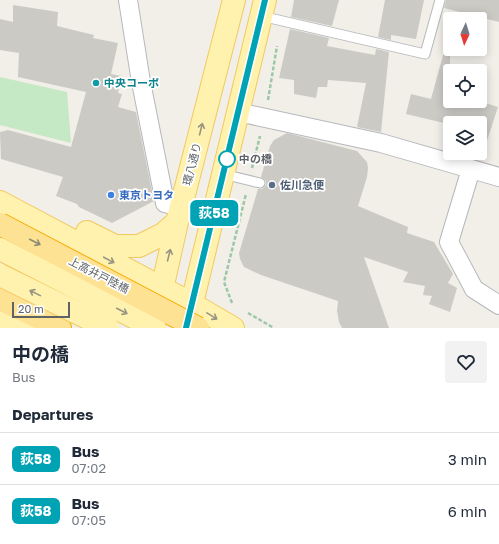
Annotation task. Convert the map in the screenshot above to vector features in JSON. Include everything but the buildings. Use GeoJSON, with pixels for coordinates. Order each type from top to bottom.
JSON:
{"type":"FeatureCollection","features":[{"type":"Feature","properties":{"kind":"highway","name":"上高井戸陸橋"},"geometry":{"type":"LineString","coordinates":[[0,224],[198,328]]}},
{"type":"Feature","properties":{"kind":"highway"},"geometry":{"type":"LineString","coordinates":[[0,299],[60,328]]}},
{"type":"Feature","properties":{"kind":"main road","name":"環八通り"},"geometry":{"type":"LineString","coordinates":[[154,328],[179,214],[234,0]]}},
{"type":"Feature","properties":{"kind":"main road"},"geometry":{"type":"LineString","coordinates":[[186,328],[263,8]]}},
{"type":"Feature","properties":{"kind":"main road"},"geometry":{"type":"LineString","coordinates":[[0,202],[192,304],[233,328]]}},
{"type":"Feature","properties":{"kind":"main road"},"geometry":{"type":"LineString","coordinates":[[26,215],[62,221],[115,246],[138,246],[163,234],[179,214]]}},
{"type":"Feature","properties":{"kind":"main road"},"geometry":{"type":"LineString","coordinates":[[62,235],[81,254],[97,282],[101,296],[100,310],[88,328]]}},
{"type":"Feature","properties":{"kind":"main road","name":"上高井戸陸橋"},"geometry":{"type":"LineString","coordinates":[[0,249],[154,328]]}},
{"type":"Feature","properties":{"kind":"main road"},"geometry":{"type":"LineString","coordinates":[[0,275],[108,328]]}},
{"type":"Feature","properties":{"kind":"main road"},"geometry":{"type":"LineString","coordinates":[[0,316],[25,328]]}},
{"type":"Feature","properties":{"kind":"street"},"geometry":{"type":"LineString","coordinates":[[128,0],[141,82],[165,203],[179,214]]}},
{"type":"Feature","properties":{"kind":"street"},"geometry":{"type":"LineString","coordinates":[[238,112],[381,143],[499,177]]}},
{"type":"Feature","properties":{"kind":"street"},"geometry":{"type":"LineString","coordinates":[[471,169],[449,242],[474,289],[499,305]]}},
{"type":"Feature","properties":{"kind":"lane"},"geometry":{"type":"LineString","coordinates":[[263,8],[425,54],[440,0]]}},
{"type":"Feature","properties":{"kind":"lane"},"geometry":{"type":"LineString","coordinates":[[223,174],[260,183]]}},
{"type":"Feature","properties":{"kind":"green space"},"geometry":{"type":"Polygon","coordinates":[[[0,77],[67,92],[71,143],[0,125],[0,77]]]}},
{"type":"Feature","properties":{"kind":"bus line","name":"荻58"},"geometry":{"type":"LineString","coordinates":[[186,328],[265,0]]}},
{"type":"Feature","properties":{"kind":"place","name":"中央コーポ"},"geometry":{"type":"Point","coordinates":[96,83]}},
{"type":"Feature","properties":{"kind":"place","name":"中の橋"},"geometry":{"type":"Point","coordinates":[227,159]}},
{"type":"Feature","properties":{"kind":"place","name":"佐川急便"},"geometry":{"type":"Point","coordinates":[272,185]}},
{"type":"Feature","properties":{"kind":"place","name":"東京トヨタ"},"geometry":{"type":"Point","coordinates":[111,195]}}]}
